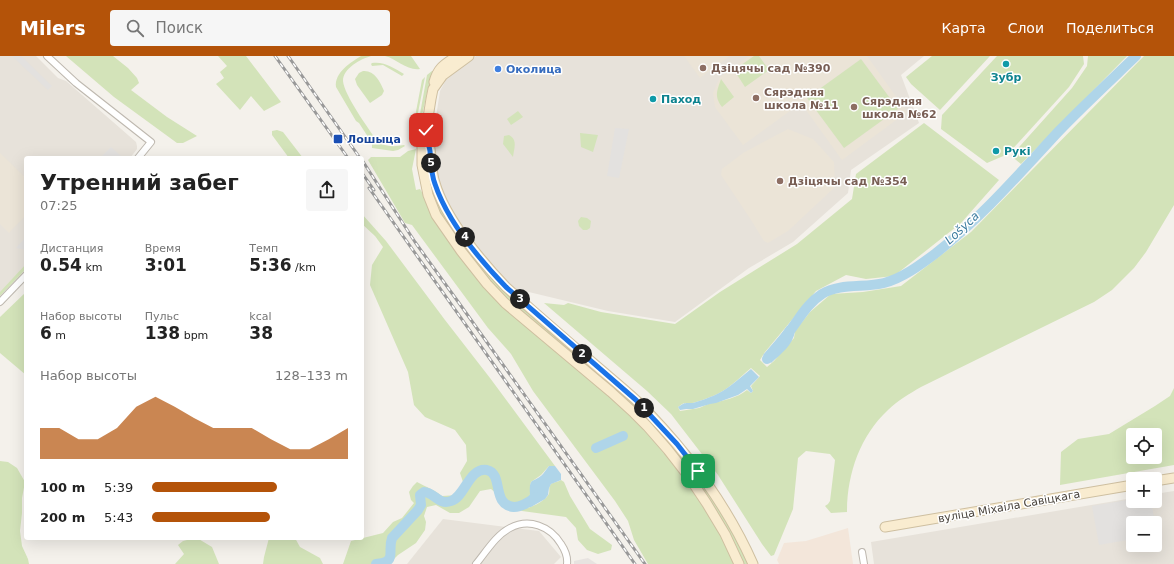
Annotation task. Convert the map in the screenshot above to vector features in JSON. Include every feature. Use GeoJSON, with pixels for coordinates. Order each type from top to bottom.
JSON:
{"type":"FeatureCollection","features":[{"type":"Feature","properties":{"kind":"main road"},"geometry":{"type":"LineString","coordinates":[[457,56],[440,68],[436,74],[422,148],[422,165],[428,195],[436,215],[487,284],[505,303],[611,392],[647,426],[672,455],[707,504],[739,564]]}},
{"type":"Feature","properties":{"kind":"main road"},"geometry":{"type":"LineString","coordinates":[[433,89],[443,75],[469,56]]}},
{"type":"Feature","properties":{"kind":"main road"},"geometry":{"type":"LineString","coordinates":[[425,133],[430,149],[435,183],[441,200],[474,250],[492,273],[506,287],[636,400],[658,422],[681,449],[712,491],[753,564]]}},
{"type":"Feature","properties":{"kind":"main road"},"geometry":{"type":"LineString","coordinates":[[1162,480],[1174,478]]}},
{"type":"Feature","properties":{"kind":"main road","name":"вуліца Міхаіла Савіцкага"},"geometry":{"type":"LineString","coordinates":[[885,527],[1126,486]]}},
{"type":"Feature","properties":{"kind":"street"},"geometry":{"type":"LineString","coordinates":[[47,56],[76,83],[152,142],[140,156]]}},
{"type":"Feature","properties":{"kind":"street"},"geometry":{"type":"LineString","coordinates":[[0,302],[24,277]]}},
{"type":"Feature","properties":{"kind":"street"},"geometry":{"type":"LineString","coordinates":[[476,564],[497,538],[510,528],[521,524],[542,526],[550,531],[558,539],[564,549],[568,558],[567,564]]}},
{"type":"Feature","properties":{"kind":"street"},"geometry":{"type":"LineString","coordinates":[[862,552],[864,564]]}},
{"type":"Feature","properties":{"kind":"shaded area"},"geometry":{"type":"Polygon","coordinates":[[[0,56],[36,56],[58,78],[66,81],[136,142],[137,149],[132,156],[24,156],[24,269],[0,295],[0,56]]]}},
{"type":"Feature","properties":{"kind":"shaded area"},"geometry":{"type":"Polygon","coordinates":[[[12,56],[21,56],[52,86],[48,90],[12,56]]]}},
{"type":"Feature","properties":{"kind":"shaded area"},"geometry":{"type":"Polygon","coordinates":[[[476,56],[924,56],[901,75],[919,123],[851,170],[848,193],[793,242],[749,268],[675,322],[608,311],[512,288],[475,246],[452,216],[441,192],[434,167],[432,143],[440,91],[447,78],[476,56]]]}},
{"type":"Feature","properties":{"kind":"shaded area","name":"Дзіцячы сад №390"},"geometry":{"type":"Polygon","coordinates":[[[684,56],[730,56],[700,78],[684,56]]]}},
{"type":"Feature","properties":{"kind":"shaded area","name":"Сярэдняя школа №62"},"geometry":{"type":"Polygon","coordinates":[[[749,56],[867,56],[907,112],[842,160],[801,103],[743,145],[715,107],[713,93],[720,77],[749,56]]]}},
{"type":"Feature","properties":{"kind":"shaded area"},"geometry":{"type":"Polygon","coordinates":[[[615,128],[629,129],[619,178],[607,176],[615,128]]]}},
{"type":"Feature","properties":{"kind":"shaded area","name":"Дзіцячы сад №354"},"geometry":{"type":"Polygon","coordinates":[[[788,129],[813,139],[834,162],[835,187],[788,231],[768,243],[764,241],[721,175],[722,169],[743,153],[788,129]]]}},
{"type":"Feature","properties":{"kind":"shaded area"},"geometry":{"type":"Polygon","coordinates":[[[111,147],[121,156],[102,156],[111,147]]]}},
{"type":"Feature","properties":{"kind":"shaded area"},"geometry":{"type":"Polygon","coordinates":[[[0,153],[24,176],[24,217],[9,233],[0,224],[0,153]]]}},
{"type":"Feature","properties":{"kind":"shaded area"},"geometry":{"type":"Polygon","coordinates":[[[24,239],[24,250],[16,248],[24,239]]]}},
{"type":"Feature","properties":{"kind":"shaded area"},"geometry":{"type":"Polygon","coordinates":[[[1174,491],[1174,564],[874,564],[871,542],[1126,499],[1126,508],[1162,508],[1162,493],[1174,491]]]}},
{"type":"Feature","properties":{"kind":"shaded area"},"geometry":{"type":"Polygon","coordinates":[[[1126,500],[1126,508],[1152,508],[1154,516],[1126,516],[1126,540],[1099,545],[1092,506],[1126,500]]]}},
{"type":"Feature","properties":{"kind":"shaded area"},"geometry":{"type":"Polygon","coordinates":[[[443,519],[539,531],[561,557],[554,564],[407,564],[443,519]]]}},
{"type":"Feature","properties":{"kind":"shaded area"},"geometry":{"type":"Polygon","coordinates":[[[848,528],[853,564],[779,564],[777,560],[784,543],[806,541],[848,528]]]}},
{"type":"Feature","properties":{"kind":"shaded area"},"geometry":{"type":"Polygon","coordinates":[[[588,558],[597,564],[574,564],[574,561],[588,558]]]}},
{"type":"Feature","properties":{"kind":"green space"},"geometry":{"type":"Polygon","coordinates":[[[66,56],[113,56],[128,68],[137,78],[139,83],[131,90],[167,117],[197,136],[183,143],[177,143],[114,97],[66,56]]]}},
{"type":"Feature","properties":{"kind":"green space"},"geometry":{"type":"Polygon","coordinates":[[[218,56],[246,56],[281,102],[264,111],[251,96],[240,110],[216,84],[224,78],[220,72],[227,66],[218,56]]]}},
{"type":"Feature","properties":{"kind":"green space"},"geometry":{"type":"Polygon","coordinates":[[[361,56],[371,56],[362,59],[349,68],[344,76],[344,87],[357,112],[377,141],[386,145],[405,146],[398,150],[393,151],[372,148],[372,143],[359,123],[356,121],[336,87],[338,77],[344,68],[361,56]]]}},
{"type":"Feature","properties":{"kind":"green space"},"geometry":{"type":"Polygon","coordinates":[[[385,56],[411,56],[420,69],[406,67],[385,56]]]}},
{"type":"Feature","properties":{"kind":"green space"},"geometry":{"type":"Polygon","coordinates":[[[754,56],[759,56],[769,70],[745,87],[734,70],[754,56]]]}},
{"type":"Feature","properties":{"kind":"green space"},"geometry":{"type":"Polygon","coordinates":[[[932,56],[990,56],[940,110],[911,84],[906,77],[932,56]]]}},
{"type":"Feature","properties":{"kind":"green space"},"geometry":{"type":"Polygon","coordinates":[[[997,56],[1083,56],[1084,64],[1069,87],[1008,154],[987,163],[941,129],[942,115],[997,56]]]}},
{"type":"Feature","properties":{"kind":"green space"},"geometry":{"type":"Polygon","coordinates":[[[1088,56],[1127,56],[1021,164],[1011,156],[1072,88],[1087,66],[1088,56]]]}},
{"type":"Feature","properties":{"kind":"green space"},"geometry":{"type":"Polygon","coordinates":[[[1144,56],[1174,56],[1174,205],[1146,252],[1134,268],[1112,290],[1094,302],[921,387],[892,406],[878,420],[857,456],[849,484],[847,512],[831,513],[825,506],[830,501],[835,460],[830,454],[806,451],[798,458],[793,509],[774,555],[771,556],[718,475],[671,414],[647,391],[544,303],[564,305],[568,303],[601,312],[675,324],[720,292],[797,244],[852,199],[856,174],[924,123],[999,180],[961,223],[894,276],[866,279],[846,275],[816,291],[760,360],[767,367],[774,361],[794,338],[795,331],[810,312],[831,294],[863,292],[901,286],[971,232],[1144,56]],[[751,368],[733,384],[713,396],[696,402],[686,403],[678,407],[680,411],[695,409],[734,397],[747,390],[751,393],[753,391],[751,386],[760,376],[751,368]]]}},
{"type":"Feature","properties":{"kind":"green space"},"geometry":{"type":"Polygon","coordinates":[[[861,59],[898,109],[844,148],[807,98],[861,59]]]}},
{"type":"Feature","properties":{"kind":"green space"},"geometry":{"type":"Polygon","coordinates":[[[372,63],[385,64],[404,74],[402,76],[383,65],[372,66],[372,63]]]}},
{"type":"Feature","properties":{"kind":"green space"},"geometry":{"type":"Polygon","coordinates":[[[363,71],[373,74],[384,91],[382,95],[370,103],[357,85],[355,79],[359,73],[363,71]]]}},
{"type":"Feature","properties":{"kind":"green space"},"geometry":{"type":"Polygon","coordinates":[[[432,71],[434,72],[428,88],[420,125],[413,131],[413,129],[418,125],[427,75],[432,71]]]}},
{"type":"Feature","properties":{"kind":"green space"},"geometry":{"type":"Polygon","coordinates":[[[425,77],[416,123],[410,127],[409,125],[414,122],[422,80],[425,77]]]}},
{"type":"Feature","properties":{"kind":"green space"},"geometry":{"type":"Polygon","coordinates":[[[721,79],[734,97],[722,107],[717,96],[721,79]]]}},
{"type":"Feature","properties":{"kind":"green space"},"geometry":{"type":"Polygon","coordinates":[[[518,111],[523,117],[511,125],[507,119],[518,111]]]}},
{"type":"Feature","properties":{"kind":"green space"},"geometry":{"type":"Polygon","coordinates":[[[277,130],[283,132],[301,156],[288,156],[272,135],[272,131],[277,130]]]}},
{"type":"Feature","properties":{"kind":"green space"},"geometry":{"type":"Polygon","coordinates":[[[580,133],[598,135],[593,152],[581,147],[580,133]]]}},
{"type":"Feature","properties":{"kind":"green space"},"geometry":{"type":"Polygon","coordinates":[[[509,135],[514,139],[515,147],[513,157],[503,144],[504,136],[509,135]]]}},
{"type":"Feature","properties":{"kind":"green space"},"geometry":{"type":"Polygon","coordinates":[[[416,149],[412,169],[416,190],[420,189],[437,225],[461,259],[480,283],[502,305],[609,395],[638,423],[671,461],[696,495],[722,537],[734,564],[648,564],[634,540],[628,521],[615,501],[533,391],[511,354],[488,328],[412,225],[405,223],[368,160],[371,157],[400,157],[408,151],[416,149]]]}},
{"type":"Feature","properties":{"kind":"green space"},"geometry":{"type":"Polygon","coordinates":[[[428,150],[429,168],[469,249],[656,425],[703,483],[731,529],[748,564],[743,564],[713,506],[608,385],[503,296],[479,269],[438,211],[429,186],[425,159],[428,150]]]}},
{"type":"Feature","properties":{"kind":"green space"},"geometry":{"type":"Polygon","coordinates":[[[364,216],[386,241],[555,466],[549,466],[541,475],[531,482],[527,508],[543,500],[548,495],[551,484],[561,480],[564,482],[570,496],[590,529],[612,545],[611,550],[598,554],[587,550],[578,540],[576,528],[566,517],[522,511],[508,503],[491,489],[480,491],[469,507],[459,513],[450,513],[436,505],[427,507],[424,516],[426,522],[425,530],[416,543],[398,555],[389,564],[343,564],[351,541],[364,540],[364,538],[383,533],[393,522],[402,518],[414,503],[411,500],[409,492],[417,482],[442,496],[459,495],[464,485],[460,473],[467,461],[466,445],[455,430],[425,417],[414,405],[408,372],[370,285],[372,265],[383,247],[375,236],[364,226],[364,216]]]}},
{"type":"Feature","properties":{"kind":"green space"},"geometry":{"type":"Polygon","coordinates":[[[581,217],[587,218],[591,221],[590,228],[587,230],[583,230],[579,226],[578,221],[581,217]]]}},
{"type":"Feature","properties":{"kind":"green space"},"geometry":{"type":"Polygon","coordinates":[[[24,266],[24,271],[0,296],[0,292],[24,266]]]}},
{"type":"Feature","properties":{"kind":"green space"},"geometry":{"type":"Polygon","coordinates":[[[24,294],[24,373],[0,353],[0,317],[24,294]]]}},
{"type":"Feature","properties":{"kind":"green space"},"geometry":{"type":"Polygon","coordinates":[[[1174,388],[1174,465],[1126,472],[1126,473],[1060,485],[1061,452],[1078,439],[1109,434],[1170,396],[1174,388]]]}},
{"type":"Feature","properties":{"kind":"green space"},"geometry":{"type":"Polygon","coordinates":[[[0,461],[8,462],[17,468],[24,480],[20,531],[22,546],[29,564],[0,564],[0,461]]]}},
{"type":"Feature","properties":{"kind":"green space"},"geometry":{"type":"Polygon","coordinates":[[[200,540],[212,547],[219,564],[175,564],[184,554],[178,545],[183,541],[200,540]]]}},
{"type":"Feature","properties":{"kind":"green space"},"geometry":{"type":"Polygon","coordinates":[[[268,540],[296,540],[300,547],[320,558],[323,564],[263,564],[268,540]]]}},
{"type":"Feature","properties":{"kind":"water"},"geometry":{"type":"Polygon","coordinates":[[[787,326],[793,328],[795,331],[792,341],[771,363],[763,355],[787,326]]]}},
{"type":"Feature","properties":{"kind":"water"},"geometry":{"type":"Polygon","coordinates":[[[751,369],[759,377],[750,386],[753,391],[751,393],[747,389],[738,395],[693,409],[680,410],[678,407],[686,403],[696,402],[718,394],[751,369]]]}},
{"type":"Feature","properties":{"kind":"water"},"geometry":{"type":"Polygon","coordinates":[[[549,466],[555,466],[561,474],[561,480],[551,484],[548,495],[545,499],[531,507],[526,507],[525,503],[530,494],[531,482],[540,477],[549,466]]]}},
{"type":"Feature","properties":{"kind":"waterway","name":"Lošyca"},"geometry":{"type":"LineString","coordinates":[[767,359],[802,314],[822,294],[836,288],[891,281],[918,266],[936,253],[969,225],[1014,180],[1067,122],[1136,56]]}},
{"type":"Feature","properties":{"kind":"waterway","name":"Lošyca"},"geometry":{"type":"LineString","coordinates":[[596,448],[623,436]]}},
{"type":"Feature","properties":{"kind":"waterway","name":"Lošyca"},"geometry":{"type":"LineString","coordinates":[[376,564],[383,563],[389,559],[392,538],[418,510],[421,505],[420,495],[424,492],[431,494],[443,502],[451,501],[460,494],[471,477],[481,470],[487,470],[495,477],[502,501],[507,505],[514,507],[520,506],[536,497]]}},
{"type":"Feature","properties":{"kind":"railway"},"geometry":{"type":"LineString","coordinates":[[275,56],[347,156]]}},
{"type":"Feature","properties":{"kind":"railway"},"geometry":{"type":"LineString","coordinates":[[288,56],[359,156]]}},
{"type":"Feature","properties":{"kind":"railway"},"geometry":{"type":"LineString","coordinates":[[364,163],[415,242],[645,564]]}},
{"type":"Feature","properties":{"kind":"railway"},"geometry":{"type":"LineString","coordinates":[[364,176],[374,190]]}},
{"type":"Feature","properties":{"kind":"railway"},"geometry":{"type":"LineString","coordinates":[[369,188],[635,564]]}},
{"type":"Feature","properties":{"kind":"place","name":"Зубр"},"geometry":{"type":"Point","coordinates":[1006,64]}},
{"type":"Feature","properties":{"kind":"place","name":"Дзіцячы сад №390"},"geometry":{"type":"Point","coordinates":[703,68]}},
{"type":"Feature","properties":{"kind":"place","name":"Околица"},"geometry":{"type":"Point","coordinates":[498,69]}},
{"type":"Feature","properties":{"kind":"place","name":"Сярэдняя школа №11"},"geometry":{"type":"Point","coordinates":[756,98]}},
{"type":"Feature","properties":{"kind":"place","name":"Паход"},"geometry":{"type":"Point","coordinates":[653,99]}},
{"type":"Feature","properties":{"kind":"place","name":"Сярэдняя школа №62"},"geometry":{"type":"Point","coordinates":[854,107]}},
{"type":"Feature","properties":{"kind":"place","name":"Лошыца"},"geometry":{"type":"Point","coordinates":[338,139]}},
{"type":"Feature","properties":{"kind":"place","name":"Рукі"},"geometry":{"type":"Point","coordinates":[996,151]}},
{"type":"Feature","properties":{"kind":"place","name":"Дзіцячы сад №354"},"geometry":{"type":"Point","coordinates":[780,181]}},
{"type":"Feature","properties":{"kind":"route"},"geometry":{"type":"LineString","coordinates":[[426,130],[425,133],[430,149],[435,183],[441,200],[456,225],[492,273],[506,287],[636,400],[658,422],[698,471]]}}]}
